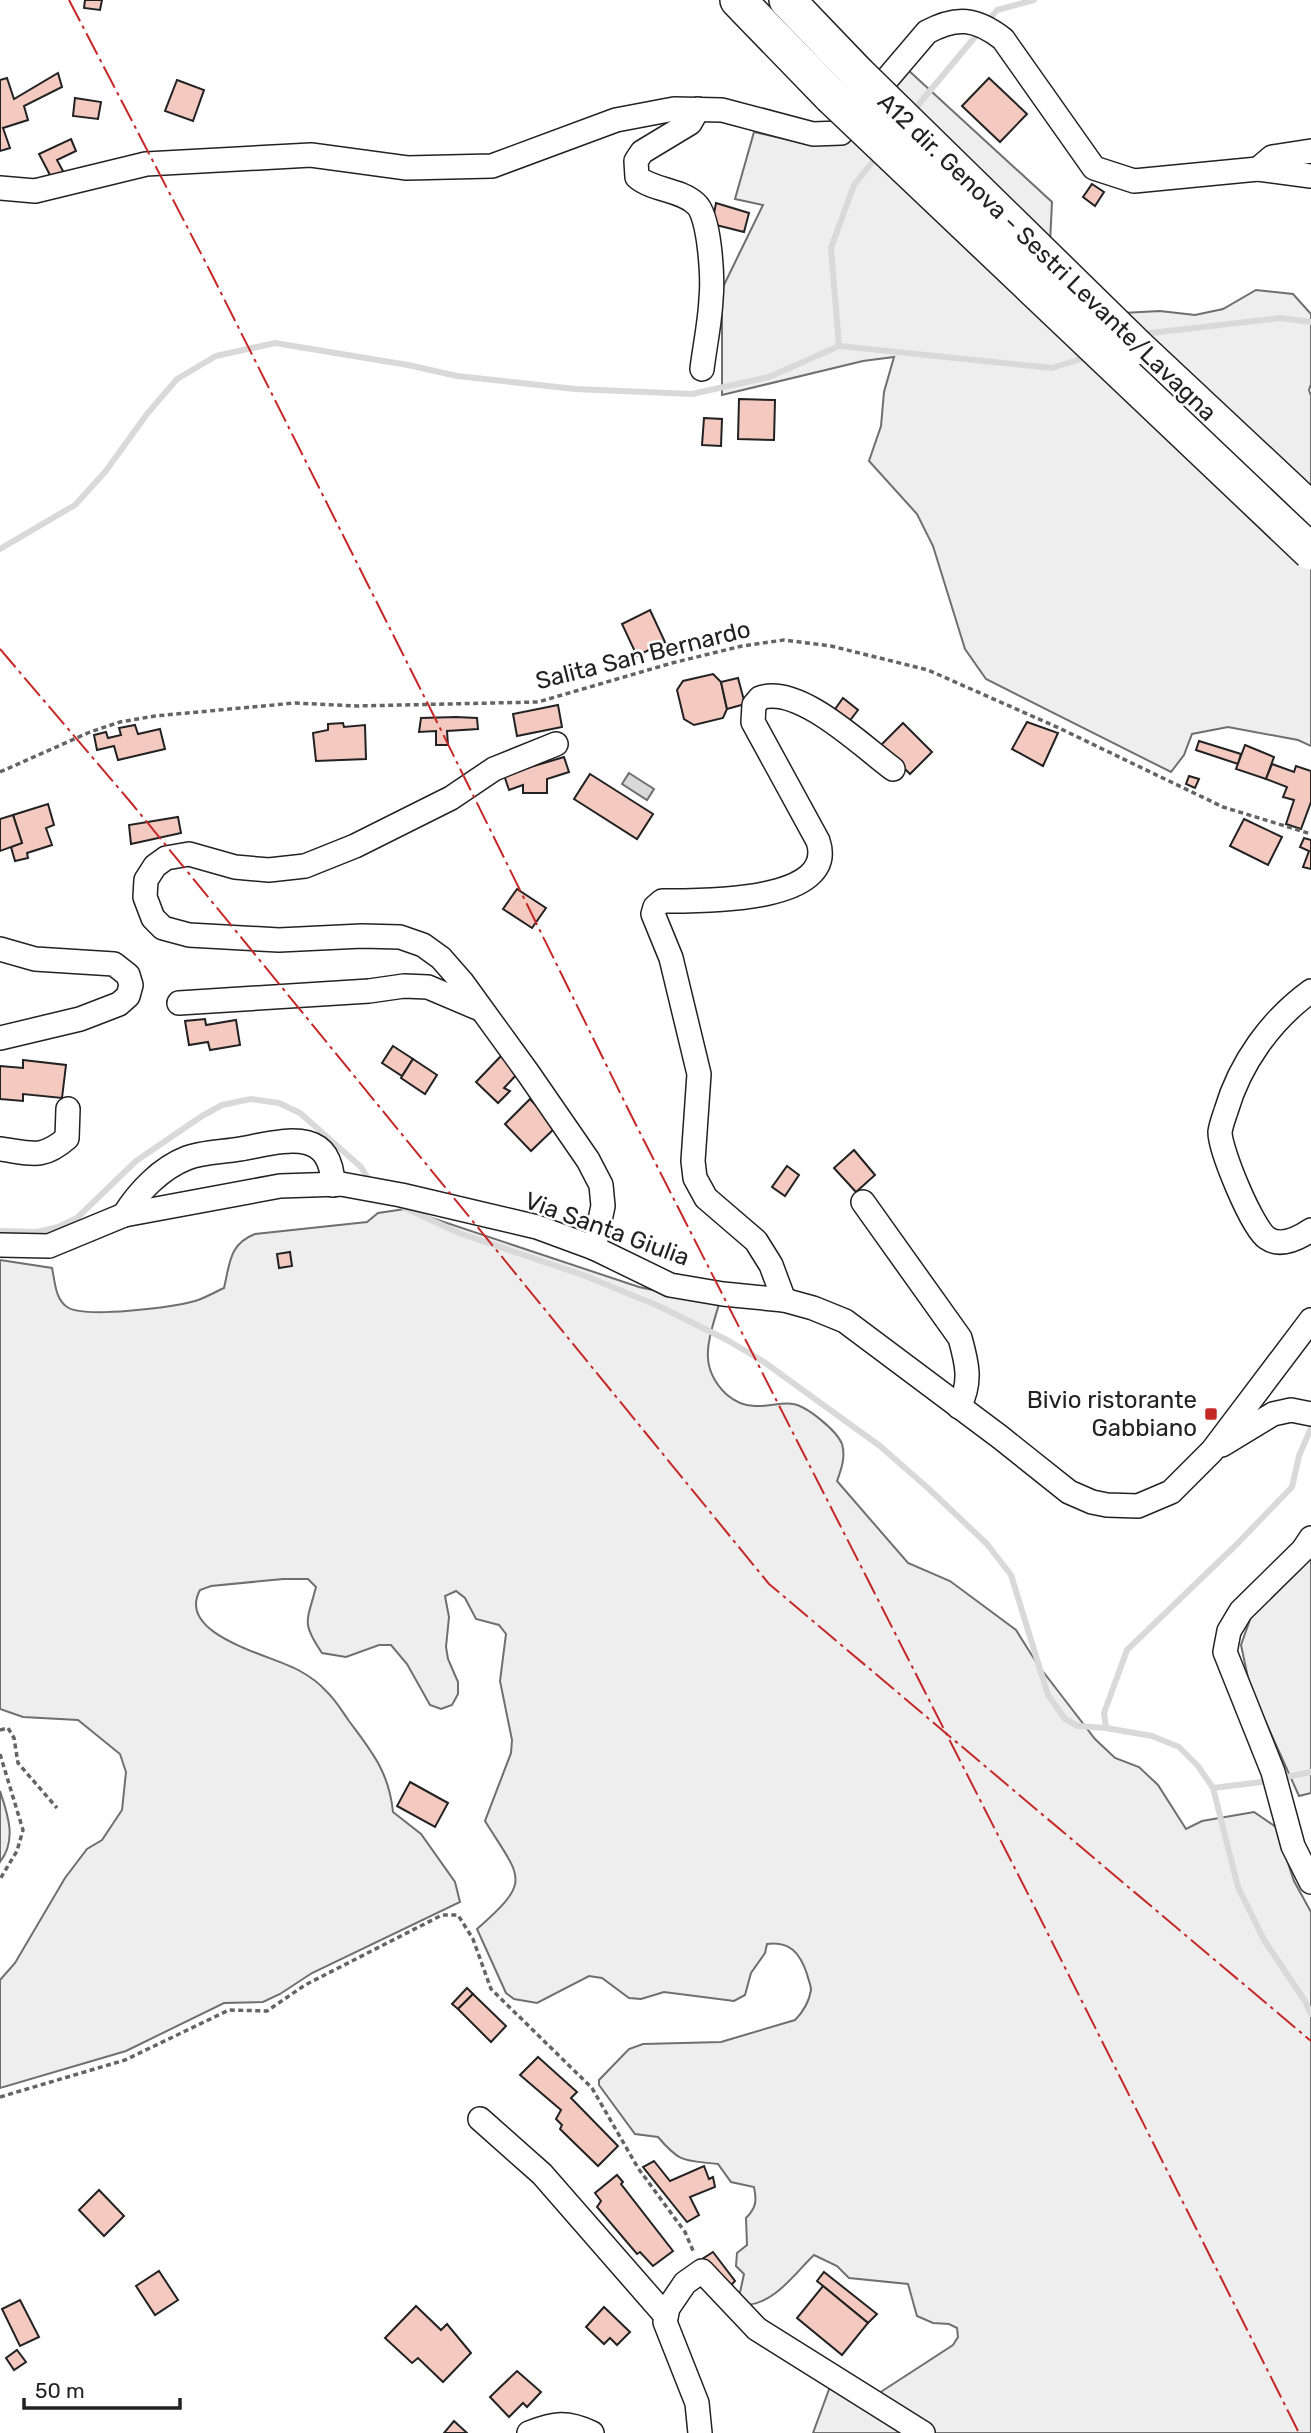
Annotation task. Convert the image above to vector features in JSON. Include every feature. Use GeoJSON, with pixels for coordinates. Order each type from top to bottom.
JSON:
{"type":"FeatureCollection","features":[{"type":"Feature","properties":{"kind":"highway"},"geometry":{"type":"LineString","coordinates":[[738,0],[831,96],[1311,552]]}},
{"type":"Feature","properties":{"kind":"highway","name":"A12 dir. Genova - Sestri Levante/Lavagna"},"geometry":{"type":"LineString","coordinates":[[788,0],[856,72],[1137,347],[1311,510]]}},
{"type":"Feature","properties":{"kind":"street"},"geometry":{"type":"LineString","coordinates":[[0,188],[35,191],[145,164],[311,155],[407,168],[492,166],[616,120],[674,109],[722,110],[813,134],[841,133],[927,32],[950,22],[974,22],[990,28],[1003,39],[1094,168],[1134,181],[1258,169],[1311,176]]}},
{"type":"Feature","properties":{"kind":"street"},"geometry":{"type":"LineString","coordinates":[[698,109],[690,123],[642,152],[636,162],[637,177],[645,183],[694,202],[701,210],[706,230],[712,296],[702,369]]}},
{"type":"Feature","properties":{"kind":"street"},"geometry":{"type":"LineString","coordinates":[[1258,169],[1272,157],[1311,151]]}},
{"type":"Feature","properties":{"kind":"street"},"geometry":{"type":"LineString","coordinates":[[784,1300],[778,1278],[756,1241],[706,1198],[695,1178],[693,1161],[699,1074],[671,958],[653,914],[655,906],[662,901],[719,901],[769,893],[797,885],[812,873],[820,859],[818,841],[753,722],[754,705],[760,698],[778,695],[804,704],[893,769]]}},
{"type":"Feature","properties":{"kind":"street"},"geometry":{"type":"LineString","coordinates":[[556,744],[494,769],[451,798],[355,846],[305,866],[269,870],[235,867],[189,854],[166,858],[155,866],[146,880],[145,897],[152,918],[163,928],[189,935],[279,940],[400,937],[423,944],[448,966],[528,1073],[587,1160],[601,1185],[603,1206],[594,1248]]}},
{"type":"Feature","properties":{"kind":"street"},"geometry":{"type":"LineString","coordinates":[[0,949],[34,959],[114,964],[128,975],[131,985],[128,996],[119,1004],[80,1019],[0,1038]]}},
{"type":"Feature","properties":{"kind":"street"},"geometry":{"type":"LineString","coordinates":[[179,1003],[369,991],[404,986],[428,987],[480,1009]]}},
{"type":"Feature","properties":{"kind":"street"},"geometry":{"type":"LineString","coordinates":[[1311,991],[1269,1030],[1245,1063],[1220,1131],[1224,1152],[1245,1205],[1267,1239],[1288,1242],[1311,1230]]}},
{"type":"Feature","properties":{"kind":"street"},"geometry":{"type":"LineString","coordinates":[[0,1149],[43,1154],[57,1147],[66,1138],[68,1109]]}},
{"type":"Feature","properties":{"kind":"street"},"geometry":{"type":"LineString","coordinates":[[124,1215],[131,1203],[154,1179],[187,1158],[297,1139],[324,1151],[333,1167],[333,1185]]}},
{"type":"Feature","properties":{"kind":"street","name":"Via Santa Giulia"},"geometry":{"type":"LineString","coordinates":[[0,1245],[48,1246],[124,1215],[281,1186],[333,1185],[401,1195],[525,1224],[594,1248],[670,1284],[723,1294],[784,1300],[845,1321],[1069,1492],[1107,1505],[1138,1506],[1171,1492],[1212,1451],[1311,1320]]}},
{"type":"Feature","properties":{"kind":"street"},"geometry":{"type":"LineString","coordinates":[[863,1202],[960,1338],[968,1364],[968,1381],[959,1407]]}},
{"type":"Feature","properties":{"kind":"street"},"geometry":{"type":"LineString","coordinates":[[1212,1451],[1272,1414],[1290,1410],[1311,1414]]}},
{"type":"Feature","properties":{"kind":"street"},"geometry":{"type":"LineString","coordinates":[[1311,1538],[1303,1550],[1241,1611],[1228,1631],[1225,1652],[1272,1772],[1293,1846],[1311,1882]]}},
{"type":"Feature","properties":{"kind":"street"},"geometry":{"type":"LineString","coordinates":[[480,2119],[542,2174],[666,2316]]}},
{"type":"Feature","properties":{"kind":"street"},"geometry":{"type":"LineString","coordinates":[[700,2433],[697,2403],[665,2322],[668,2308],[685,2283],[702,2272],[757,2329],[923,2433]]}},
{"type":"Feature","properties":{"kind":"street"},"geometry":{"type":"LineString","coordinates":[[529,2433],[548,2425],[574,2425],[592,2433]]}},
{"type":"Feature","properties":{"kind":"path","name":"Salita San Bernardo"},"geometry":{"type":"LineString","coordinates":[[0,772],[90,732],[120,722],[155,716],[295,703],[357,706],[538,702],[672,663],[743,646],[785,640],[831,646],[928,670],[1059,728],[1223,807],[1311,834]]}},
{"type":"Feature","properties":{"kind":"path"},"geometry":{"type":"LineString","coordinates":[[0,1730],[8,1728],[14,1738],[18,1763],[57,1808]]}},
{"type":"Feature","properties":{"kind":"path"},"geometry":{"type":"LineString","coordinates":[[0,1754],[23,1830],[17,1852],[0,1879]]}},
{"type":"Feature","properties":{"kind":"path"},"geometry":{"type":"LineString","coordinates":[[0,2097],[125,2060],[229,2010],[267,2011],[305,1985],[442,1915],[458,1915],[473,1939],[491,1989],[592,2088],[638,2168],[685,2232],[702,2272]]}},
{"type":"Feature","properties":{"kind":"shaded area"},"geometry":{"type":"Polygon","coordinates":[[[907,69],[1052,202],[1048,285],[1122,313],[1160,311],[1195,315],[1223,309],[1256,290],[1293,294],[1311,314],[1311,746],[1298,740],[1228,727],[1192,734],[1184,755],[1171,772],[986,679],[965,649],[933,546],[917,514],[869,461],[881,426],[884,392],[894,357],[863,361],[722,395],[722,289],[763,205],[735,199],[754,132],[806,144],[838,143],[907,69]]]}},
{"type":"Feature","properties":{"kind":"shaded area"},"geometry":{"type":"Polygon","coordinates":[[[629,773],[654,789],[647,800],[622,784],[629,773]]]}},
{"type":"Feature","properties":{"kind":"shaded area"},"geometry":{"type":"Polygon","coordinates":[[[405,1209],[639,1287],[719,1304],[708,1352],[711,1373],[717,1384],[740,1403],[751,1406],[799,1406],[828,1426],[839,1439],[843,1449],[837,1481],[908,1563],[950,1581],[1016,1630],[1038,1665],[1095,1739],[1115,1758],[1139,1767],[1158,1785],[1186,1829],[1202,1821],[1254,1812],[1276,1827],[1294,1881],[1311,1912],[1311,2433],[813,2433],[831,2384],[873,2397],[953,2345],[958,2337],[957,2328],[949,2324],[933,2323],[917,2316],[908,2284],[849,2278],[837,2266],[814,2255],[767,2299],[747,2305],[739,2297],[744,2274],[736,2266],[737,2253],[747,2245],[746,2218],[755,2204],[754,2187],[731,2182],[718,2164],[690,2161],[678,2156],[658,2137],[635,2134],[599,2085],[599,2080],[629,2049],[643,2044],[721,2042],[795,2020],[805,2007],[811,1990],[804,1967],[793,1950],[782,1944],[767,1944],[765,1953],[751,1973],[745,1995],[734,2001],[664,1992],[641,1999],[629,1998],[602,1978],[589,1976],[537,2003],[514,1999],[506,1993],[477,1929],[507,1900],[514,1889],[516,1878],[507,1855],[485,1821],[511,1753],[512,1740],[500,1681],[506,1634],[499,1625],[476,1619],[465,1598],[456,1591],[445,1596],[449,1617],[446,1647],[458,1682],[458,1694],[452,1705],[441,1709],[430,1705],[407,1664],[391,1645],[379,1645],[346,1657],[322,1653],[308,1628],[308,1615],[316,1587],[308,1579],[211,1586],[200,1590],[196,1606],[201,1620],[214,1632],[230,1642],[300,1671],[318,1683],[332,1698],[378,1763],[388,1785],[393,1812],[421,1834],[455,1882],[460,1902],[312,1973],[263,2002],[224,2003],[126,2051],[0,2088],[0,1980],[15,1963],[65,1878],[87,1849],[102,1840],[122,1810],[126,1772],[120,1754],[78,1720],[23,1717],[0,1709],[0,1260],[52,1268],[60,1299],[67,1307],[76,1310],[109,1312],[149,1309],[195,1301],[224,1288],[235,1249],[246,1238],[255,1234],[367,1222],[378,1213],[405,1209]]]}},
{"type":"Feature","properties":{"kind":"shaded area"},"geometry":{"type":"Polygon","coordinates":[[[1311,1558],[1311,1793],[1299,1796],[1250,1687],[1241,1645],[1253,1611],[1311,1558]]]}},
{"type":"Feature","properties":{"kind":"shaded area"},"geometry":{"type":"Polygon","coordinates":[[[0,1791],[10,1836],[0,1862],[0,1791]]]}},
{"type":"Feature","properties":{"kind":"building"},"geometry":{"type":"Polygon","coordinates":[[[85,0],[102,0],[100,10],[84,8],[85,0]]]}},
{"type":"Feature","properties":{"kind":"building"},"geometry":{"type":"Polygon","coordinates":[[[58,73],[62,87],[24,106],[28,120],[3,128],[10,148],[0,151],[0,80],[7,78],[14,99],[58,73]]]}},
{"type":"Feature","properties":{"kind":"building"},"geometry":{"type":"Polygon","coordinates":[[[989,78],[1027,114],[1000,142],[962,106],[989,78]]]}},
{"type":"Feature","properties":{"kind":"building"},"geometry":{"type":"Polygon","coordinates":[[[177,80],[204,90],[193,121],[165,111],[177,80]]]}},
{"type":"Feature","properties":{"kind":"building"},"geometry":{"type":"Polygon","coordinates":[[[75,98],[101,102],[98,119],[73,116],[75,98]]]}},
{"type":"Feature","properties":{"kind":"building"},"geometry":{"type":"Polygon","coordinates":[[[71,139],[76,151],[57,160],[64,173],[51,177],[39,154],[71,139]]]}},
{"type":"Feature","properties":{"kind":"building"},"geometry":{"type":"Polygon","coordinates":[[[1092,184],[1104,192],[1095,206],[1083,197],[1092,184]]]}},
{"type":"Feature","properties":{"kind":"building"},"geometry":{"type":"Polygon","coordinates":[[[716,203],[749,213],[744,232],[712,224],[716,203]]]}},
{"type":"Feature","properties":{"kind":"building"},"geometry":{"type":"Polygon","coordinates":[[[739,399],[775,400],[774,440],[738,439],[739,399]]]}},
{"type":"Feature","properties":{"kind":"building"},"geometry":{"type":"Polygon","coordinates":[[[704,418],[722,419],[721,446],[702,445],[704,418]]]}},
{"type":"Feature","properties":{"kind":"building"},"geometry":{"type":"Polygon","coordinates":[[[650,610],[665,642],[637,656],[622,624],[650,610]]]}},
{"type":"Feature","properties":{"kind":"building"},"geometry":{"type":"Polygon","coordinates":[[[713,674],[721,682],[727,709],[723,718],[694,725],[684,719],[677,690],[683,681],[713,674]]]}},
{"type":"Feature","properties":{"kind":"building"},"geometry":{"type":"Polygon","coordinates":[[[738,678],[745,704],[727,709],[721,682],[738,678]]]}},
{"type":"Feature","properties":{"kind":"building"},"geometry":{"type":"Polygon","coordinates":[[[843,698],[858,710],[848,723],[833,712],[843,698]]]}},
{"type":"Feature","properties":{"kind":"building"},"geometry":{"type":"Polygon","coordinates":[[[558,705],[562,727],[517,736],[513,714],[558,705]]]}},
{"type":"Feature","properties":{"kind":"building"},"geometry":{"type":"Polygon","coordinates":[[[421,718],[477,718],[478,729],[447,731],[448,745],[436,745],[436,731],[419,732],[421,718]]]}},
{"type":"Feature","properties":{"kind":"building"},"geometry":{"type":"Polygon","coordinates":[[[1027,722],[1058,733],[1043,766],[1012,749],[1027,722]]]}},
{"type":"Feature","properties":{"kind":"building"},"geometry":{"type":"Polygon","coordinates":[[[343,723],[344,727],[365,725],[366,759],[316,761],[313,733],[328,730],[328,724],[343,723]]]}},
{"type":"Feature","properties":{"kind":"building"},"geometry":{"type":"Polygon","coordinates":[[[903,723],[932,752],[910,774],[881,745],[903,723]]]}},
{"type":"Feature","properties":{"kind":"building"},"geometry":{"type":"Polygon","coordinates":[[[135,725],[138,734],[160,729],[165,749],[118,760],[114,746],[97,750],[94,735],[106,732],[108,738],[121,735],[119,728],[135,725]]]}},
{"type":"Feature","properties":{"kind":"building"},"geometry":{"type":"Polygon","coordinates":[[[1199,741],[1241,754],[1238,764],[1196,750],[1199,741]]]}},
{"type":"Feature","properties":{"kind":"building"},"geometry":{"type":"Polygon","coordinates":[[[1245,745],[1274,757],[1266,779],[1236,769],[1245,745]]]}},
{"type":"Feature","properties":{"kind":"building"},"geometry":{"type":"Polygon","coordinates":[[[564,757],[569,772],[547,779],[547,793],[523,793],[523,785],[509,790],[504,775],[564,757]]]}},
{"type":"Feature","properties":{"kind":"building"},"geometry":{"type":"Polygon","coordinates":[[[1272,764],[1294,772],[1296,766],[1311,771],[1311,802],[1301,829],[1286,824],[1294,800],[1283,797],[1287,787],[1266,779],[1272,764]]]}},
{"type":"Feature","properties":{"kind":"building"},"geometry":{"type":"Polygon","coordinates":[[[590,774],[653,814],[637,839],[574,799],[590,774]]]}},
{"type":"Feature","properties":{"kind":"building"},"geometry":{"type":"Polygon","coordinates":[[[1189,776],[1199,779],[1195,788],[1186,784],[1189,776]]]}},
{"type":"Feature","properties":{"kind":"building"},"geometry":{"type":"Polygon","coordinates":[[[48,804],[54,825],[46,828],[52,845],[27,853],[28,858],[15,861],[11,847],[22,843],[13,815],[48,804]]]}},
{"type":"Feature","properties":{"kind":"building"},"geometry":{"type":"Polygon","coordinates":[[[13,815],[22,843],[0,851],[0,819],[13,815]]]}},
{"type":"Feature","properties":{"kind":"building"},"geometry":{"type":"Polygon","coordinates":[[[178,817],[181,833],[131,844],[129,825],[178,817]]]}},
{"type":"Feature","properties":{"kind":"building"},"geometry":{"type":"Polygon","coordinates":[[[1244,819],[1282,837],[1268,865],[1230,846],[1244,819]]]}},
{"type":"Feature","properties":{"kind":"building"},"geometry":{"type":"Polygon","coordinates":[[[1304,838],[1311,840],[1311,869],[1303,867],[1309,851],[1300,847],[1304,838]]]}},
{"type":"Feature","properties":{"kind":"building"},"geometry":{"type":"Polygon","coordinates":[[[517,889],[546,908],[532,928],[503,909],[517,889]]]}},
{"type":"Feature","properties":{"kind":"building"},"geometry":{"type":"Polygon","coordinates":[[[205,1019],[206,1025],[236,1020],[240,1045],[210,1050],[208,1042],[189,1045],[185,1021],[205,1019]]]}},
{"type":"Feature","properties":{"kind":"building"},"geometry":{"type":"Polygon","coordinates":[[[393,1046],[413,1059],[402,1076],[382,1063],[393,1046]]]}},
{"type":"Feature","properties":{"kind":"building"},"geometry":{"type":"Polygon","coordinates":[[[501,1056],[519,1072],[504,1088],[510,1091],[498,1103],[476,1082],[501,1056]]]}},
{"type":"Feature","properties":{"kind":"building"},"geometry":{"type":"Polygon","coordinates":[[[413,1059],[437,1075],[425,1094],[401,1078],[413,1059]]]}},
{"type":"Feature","properties":{"kind":"building"},"geometry":{"type":"Polygon","coordinates":[[[23,1060],[66,1065],[62,1098],[23,1094],[23,1101],[0,1099],[0,1066],[23,1068],[23,1060]]]}},
{"type":"Feature","properties":{"kind":"building"},"geometry":{"type":"Polygon","coordinates":[[[530,1099],[556,1127],[531,1151],[505,1124],[530,1099]]]}},
{"type":"Feature","properties":{"kind":"building"},"geometry":{"type":"Polygon","coordinates":[[[854,1150],[875,1175],[856,1192],[834,1168],[854,1150]]]}},
{"type":"Feature","properties":{"kind":"building"},"geometry":{"type":"Polygon","coordinates":[[[787,1166],[799,1175],[785,1196],[772,1187],[787,1166]]]}},
{"type":"Feature","properties":{"kind":"building"},"geometry":{"type":"Polygon","coordinates":[[[290,1252],[292,1266],[279,1268],[277,1254],[290,1252]]]}},
{"type":"Feature","properties":{"kind":"building"},"geometry":{"type":"Polygon","coordinates":[[[410,1782],[448,1803],[435,1827],[397,1806],[410,1782]]]}},
{"type":"Feature","properties":{"kind":"building"},"geometry":{"type":"Polygon","coordinates":[[[467,1988],[473,1994],[458,2009],[452,2004],[467,1988]]]}},
{"type":"Feature","properties":{"kind":"building"},"geometry":{"type":"Polygon","coordinates":[[[473,1994],[506,2026],[491,2042],[458,2009],[473,1994]]]}},
{"type":"Feature","properties":{"kind":"building"},"geometry":{"type":"Polygon","coordinates":[[[538,2057],[577,2092],[571,2098],[618,2146],[598,2166],[560,2129],[562,2125],[556,2119],[561,2110],[520,2075],[538,2057]]]}},
{"type":"Feature","properties":{"kind":"building"},"geometry":{"type":"Polygon","coordinates":[[[654,2161],[670,2181],[704,2166],[709,2179],[713,2177],[715,2187],[690,2197],[699,2215],[687,2222],[643,2167],[654,2161]]]}},
{"type":"Feature","properties":{"kind":"building"},"geometry":{"type":"Polygon","coordinates":[[[617,2175],[623,2182],[621,2184],[673,2251],[653,2266],[640,2252],[637,2254],[597,2207],[601,2201],[595,2193],[617,2175]]]}},
{"type":"Feature","properties":{"kind":"building"},"geometry":{"type":"Polygon","coordinates":[[[99,2190],[124,2216],[104,2236],[79,2210],[99,2190]]]}},
{"type":"Feature","properties":{"kind":"building"},"geometry":{"type":"Polygon","coordinates":[[[713,2252],[735,2281],[725,2292],[699,2261],[713,2252]]]}},
{"type":"Feature","properties":{"kind":"building"},"geometry":{"type":"Polygon","coordinates":[[[159,2271],[178,2300],[155,2315],[136,2286],[159,2271]]]}},
{"type":"Feature","properties":{"kind":"building"},"geometry":{"type":"Polygon","coordinates":[[[824,2272],[877,2314],[868,2323],[817,2281],[824,2272]]]}},
{"type":"Feature","properties":{"kind":"building"},"geometry":{"type":"Polygon","coordinates":[[[823,2286],[868,2323],[842,2355],[797,2318],[823,2286]]]}},
{"type":"Feature","properties":{"kind":"building"},"geometry":{"type":"Polygon","coordinates":[[[20,2300],[39,2337],[20,2346],[2,2309],[20,2300]]]}},
{"type":"Feature","properties":{"kind":"building"},"geometry":{"type":"Polygon","coordinates":[[[416,2306],[441,2330],[447,2324],[471,2353],[443,2382],[418,2358],[412,2363],[385,2338],[416,2306]]]}},
{"type":"Feature","properties":{"kind":"building"},"geometry":{"type":"Polygon","coordinates":[[[604,2307],[630,2332],[617,2345],[610,2338],[604,2344],[586,2327],[604,2307]]]}},
{"type":"Feature","properties":{"kind":"building"},"geometry":{"type":"Polygon","coordinates":[[[17,2350],[26,2362],[14,2370],[6,2358],[17,2350]]]}},
{"type":"Feature","properties":{"kind":"building"},"geometry":{"type":"Polygon","coordinates":[[[517,2371],[541,2392],[527,2407],[523,2403],[509,2417],[490,2397],[517,2371]]]}},
{"type":"Feature","properties":{"kind":"building"},"geometry":{"type":"Polygon","coordinates":[[[454,2421],[467,2433],[444,2433],[454,2421]]]}},
{"type":"Feature","properties":{"kind":"waterway"},"geometry":{"type":"LineString","coordinates":[[987,23],[997,10],[1034,0]]}},
{"type":"Feature","properties":{"kind":"waterway"},"geometry":{"type":"LineString","coordinates":[[913,111],[980,31]]}},
{"type":"Feature","properties":{"kind":"waterway"},"geometry":{"type":"LineString","coordinates":[[839,346],[831,248],[854,185],[878,155]]}},
{"type":"Feature","properties":{"kind":"waterway"},"geometry":{"type":"LineString","coordinates":[[1142,334],[1280,318],[1311,322]]}},
{"type":"Feature","properties":{"kind":"waterway"},"geometry":{"type":"LineString","coordinates":[[0,549],[75,505],[105,472],[147,414],[177,379],[216,356],[275,343],[457,376],[575,389],[692,394],[769,377],[839,346],[1052,368],[1087,357]]}},
{"type":"Feature","properties":{"kind":"waterway"},"geometry":{"type":"LineString","coordinates":[[0,1231],[37,1232],[58,1227],[77,1218],[136,1161],[222,1105],[251,1099],[279,1103],[300,1113],[361,1167],[371,1183]]}},
{"type":"Feature","properties":{"kind":"waterway"},"geometry":{"type":"LineString","coordinates":[[399,1205],[459,1233],[583,1275],[661,1307],[727,1340],[764,1362],[880,1446],[929,1489],[987,1544],[1011,1575],[1048,1695],[1065,1719],[1078,1726],[1152,1736],[1179,1747],[1198,1766],[1213,1788],[1238,1887],[1264,1940],[1311,2014]]}},
{"type":"Feature","properties":{"kind":"waterway"},"geometry":{"type":"LineString","coordinates":[[1106,1728],[1104,1713],[1127,1650],[1292,1487],[1299,1456],[1311,1428]]}},
{"type":"Feature","properties":{"kind":"waterway"},"geometry":{"type":"LineString","coordinates":[[1281,1778],[1311,1772]]}},
{"type":"Feature","properties":{"kind":"waterway"},"geometry":{"type":"LineString","coordinates":[[1213,1788],[1270,1781]]}},
{"type":"Feature","properties":{"kind":"power"},"geometry":{"type":"LineString","coordinates":[[69,0],[208,267],[632,1117],[1299,2433]]}},
{"type":"Feature","properties":{"kind":"power"},"geometry":{"type":"LineString","coordinates":[[0,649],[133,805],[769,1584],[1311,2041]]}},
{"type":"Feature","properties":{"kind":"place","name":"Bivio ristorante Gabbiano"},"geometry":{"type":"Point","coordinates":[1211,1414]}}]}
